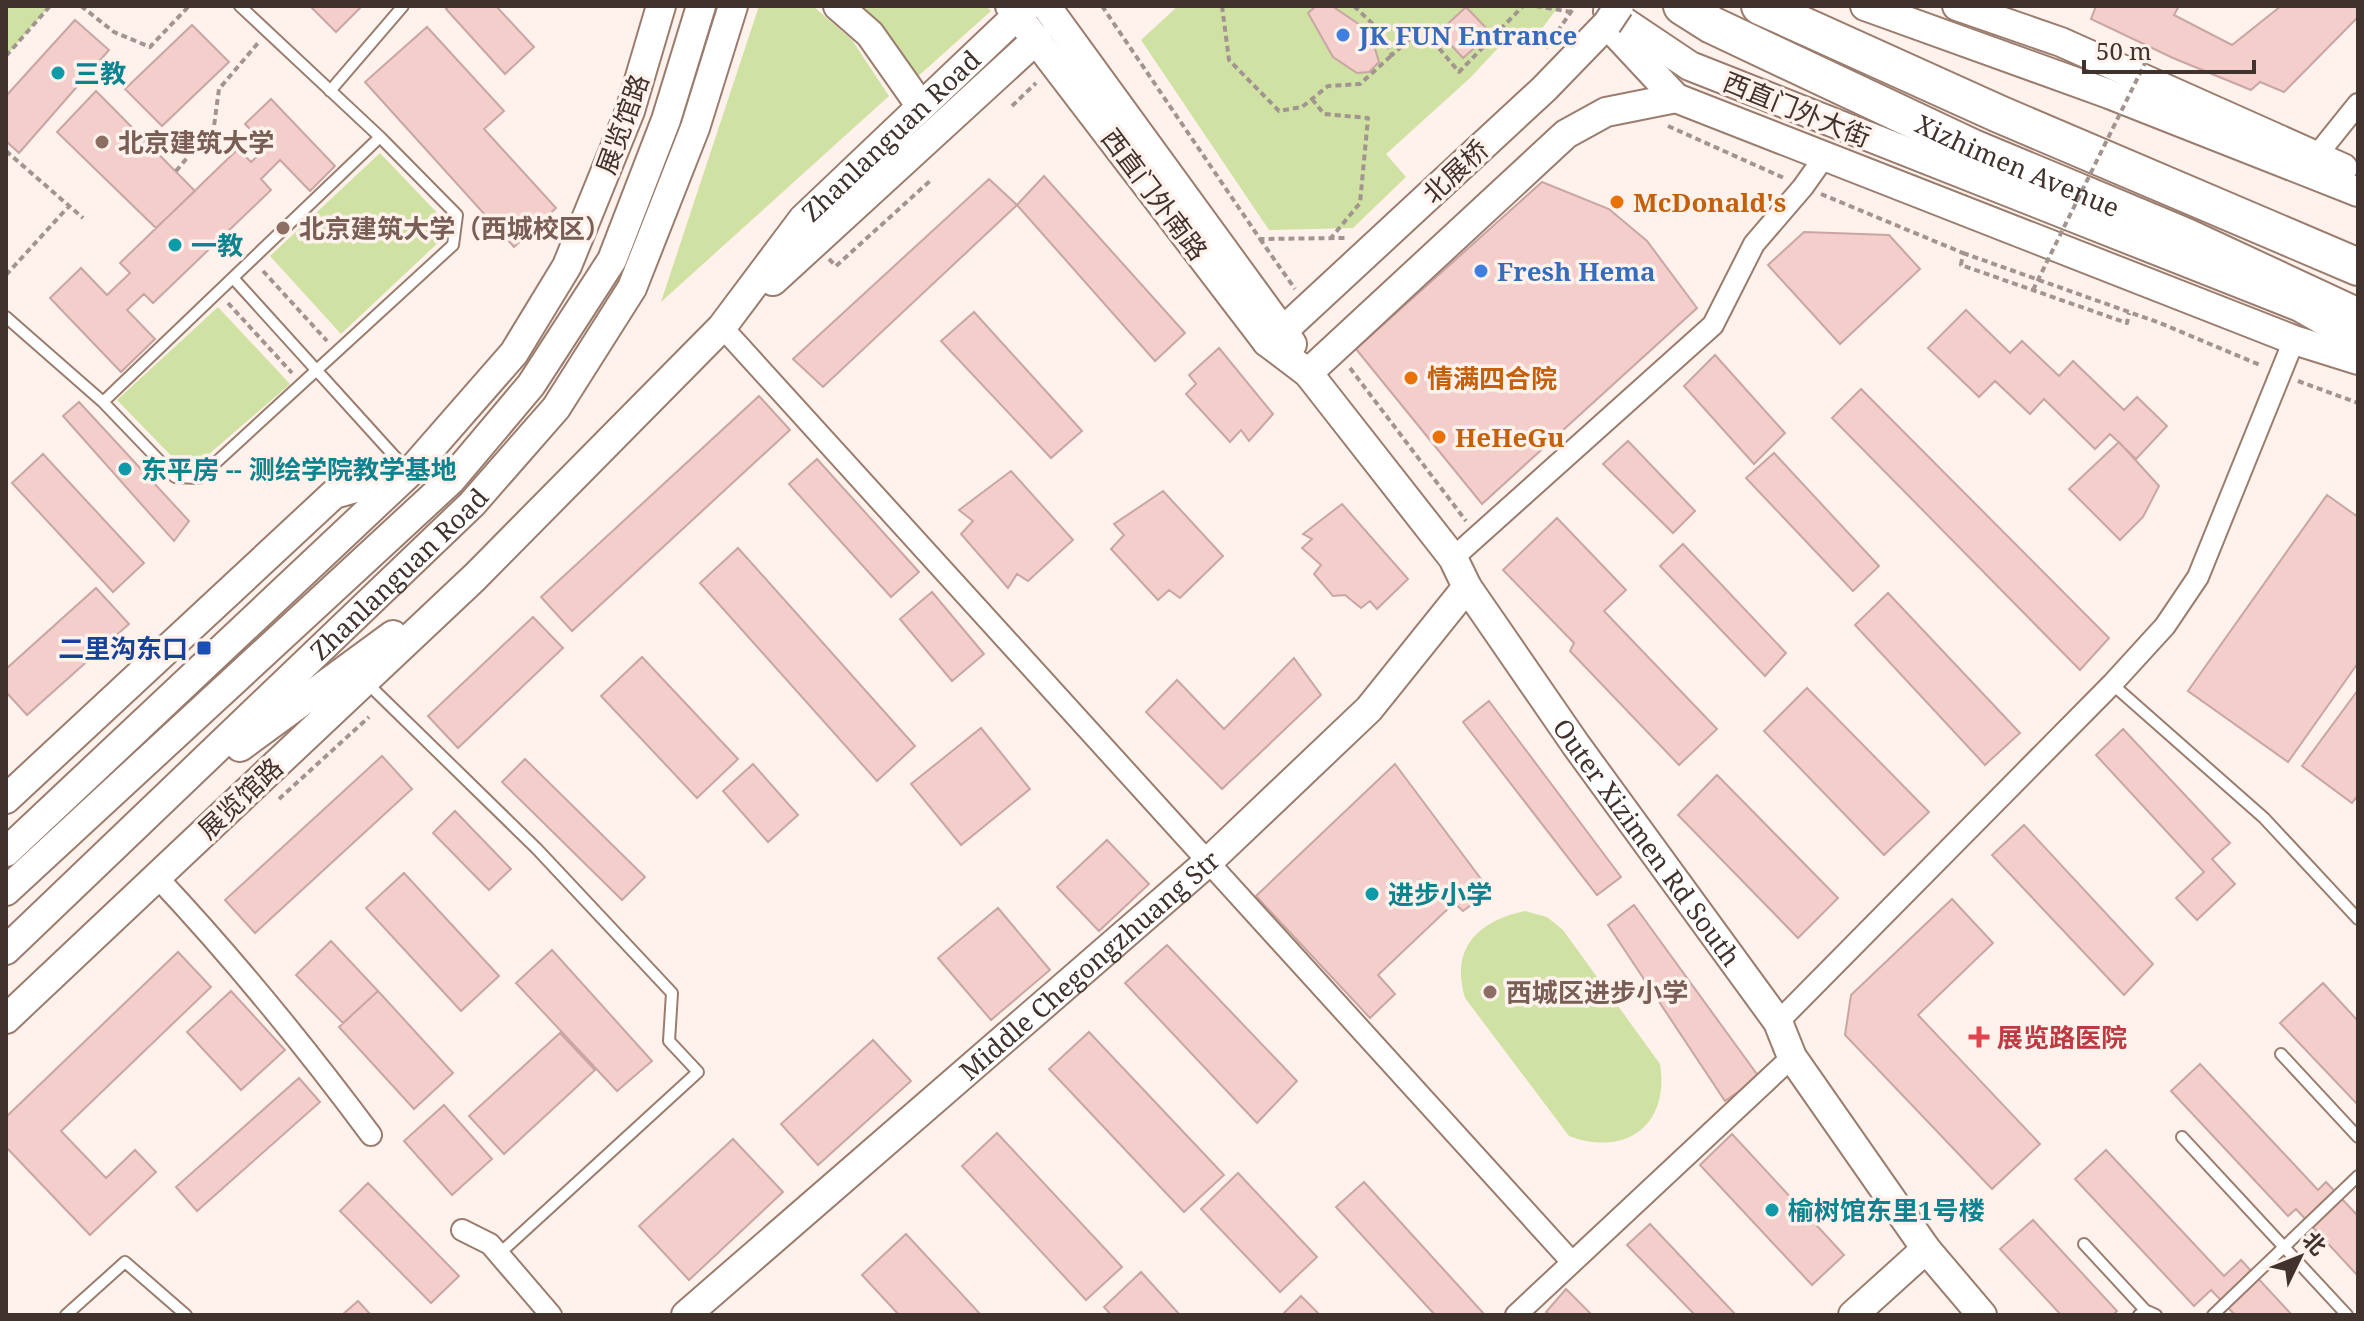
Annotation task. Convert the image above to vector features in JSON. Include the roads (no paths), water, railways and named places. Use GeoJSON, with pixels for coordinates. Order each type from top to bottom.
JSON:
{"type":"FeatureCollection","features":[{"type":"Feature","properties":{"kind":"highway","name":"Xizhimen Avenue"},"geometry":{"type":"LineString","coordinates":[[1682,6],[1712,25],[1973,148],[2184,236],[2358,317]]}},
{"type":"Feature","properties":{"kind":"highway","name":"Xizhimen Avenue"},"geometry":{"type":"LineString","coordinates":[[1760,6],[1999,114],[2358,267]]}},
{"type":"Feature","properties":{"kind":"street"},"geometry":{"type":"LineString","coordinates":[[630,111],[642,6]]}},
{"type":"Feature","properties":{"kind":"street","name":"展览馆路"},"geometry":{"type":"LineString","coordinates":[[11,845],[410,472],[514,353],[567,266],[630,111],[661,6]]}},
{"type":"Feature","properties":{"kind":"street","name":"Zhanlanguan Road"},"geometry":{"type":"LineString","coordinates":[[6,891],[451,480],[531,385],[612,260],[666,120],[701,6]]}},
{"type":"Feature","properties":{"kind":"street","name":"Zhanlanguan Road"},"geometry":{"type":"LineString","coordinates":[[6,950],[472,504],[556,408],[632,288],[695,128],[733,6]]}},
{"type":"Feature","properties":{"kind":"street"},"geometry":{"type":"LineString","coordinates":[[838,6],[870,34],[920,105]]}},
{"type":"Feature","properties":{"kind":"street","name":"西直门外南路"},"geometry":{"type":"LineString","coordinates":[[1046,6],[1276,336]]}},
{"type":"Feature","properties":{"kind":"street"},"geometry":{"type":"LineString","coordinates":[[1865,6],[2109,94],[2358,192]]}},
{"type":"Feature","properties":{"kind":"street"},"geometry":{"type":"LineString","coordinates":[[1957,6],[2061,42],[2358,176]]}},
{"type":"Feature","properties":{"kind":"street","name":"Zhanlanguan Road"},"geometry":{"type":"LineString","coordinates":[[475,577],[722,327],[803,219],[1018,9]]}},
{"type":"Feature","properties":{"kind":"street","name":"西直门外南路"},"geometry":{"type":"LineString","coordinates":[[1018,9],[1057,65],[1276,336]]}},
{"type":"Feature","properties":{"kind":"street","name":"北展桥"},"geometry":{"type":"LineString","coordinates":[[1276,336],[1544,89],[1609,12]]}},
{"type":"Feature","properties":{"kind":"street","name":"西直门外大街"},"geometry":{"type":"LineString","coordinates":[[1609,12],[1676,98],[2294,340],[2358,360]]}},
{"type":"Feature","properties":{"kind":"street","name":"西直门外大街"},"geometry":{"type":"LineString","coordinates":[[1609,12],[1690,66],[2300,307],[2358,340]]}},
{"type":"Feature","properties":{"kind":"street"},"geometry":{"type":"LineString","coordinates":[[1037,39],[722,327],[1571,1261]]}},
{"type":"Feature","properties":{"kind":"street"},"geometry":{"type":"LineString","coordinates":[[1308,373],[1566,134],[1606,112],[1676,98]]}},
{"type":"Feature","properties":{"kind":"street"},"geometry":{"type":"LineString","coordinates":[[2317,155],[2358,104]]}},
{"type":"Feature","properties":{"kind":"street"},"geometry":{"type":"LineString","coordinates":[[1453,558],[1713,325],[1754,244],[1825,156]]}},
{"type":"Feature","properties":{"kind":"street","name":"Outer Xizimen Rd South"},"geometry":{"type":"LineString","coordinates":[[1276,336],[1453,558],[1467,587],[1576,745],[1778,1022],[1792,1057],[1926,1249],[1982,1315]]}},
{"type":"Feature","properties":{"kind":"street"},"geometry":{"type":"LineString","coordinates":[[1778,1022],[2112,684],[2165,626],[2198,577],[2294,340]]}},
{"type":"Feature","properties":{"kind":"street"},"geometry":{"type":"LineString","coordinates":[[6,799],[334,494],[410,472]]}},
{"type":"Feature","properties":{"kind":"street"},"geometry":{"type":"LineString","coordinates":[[143,819],[475,577]]}},
{"type":"Feature","properties":{"kind":"street","name":"展览馆路"},"geometry":{"type":"LineString","coordinates":[[6,1019],[475,577]]}},
{"type":"Feature","properties":{"kind":"street","name":"Middle Chegongzhuang Str"},"geometry":{"type":"LineString","coordinates":[[686,1315],[1208,862],[1369,709],[1467,587]]}},
{"type":"Feature","properties":{"kind":"street"},"geometry":{"type":"LineString","coordinates":[[157,877],[225,950],[315,1060],[371,1135]]}},
{"type":"Feature","properties":{"kind":"street"},"geometry":{"type":"LineString","coordinates":[[1516,1315],[1792,1057]]}},
{"type":"Feature","properties":{"kind":"street"},"geometry":{"type":"LineString","coordinates":[[462,1230],[490,1244],[551,1315]]}},
{"type":"Feature","properties":{"kind":"street"},"geometry":{"type":"LineString","coordinates":[[1853,1315],[1926,1249]]}},
{"type":"Feature","properties":{"kind":"lane"},"geometry":{"type":"LineString","coordinates":[[6,317],[103,402],[175,477],[199,478],[453,245],[457,215],[380,137],[240,6]]}},
{"type":"Feature","properties":{"kind":"lane"},"geometry":{"type":"LineString","coordinates":[[330,91],[403,6]]}},
{"type":"Feature","properties":{"kind":"lane"},"geometry":{"type":"LineString","coordinates":[[103,402],[380,137]]}},
{"type":"Feature","properties":{"kind":"lane"},"geometry":{"type":"LineString","coordinates":[[233,278],[410,472]]}},
{"type":"Feature","properties":{"kind":"lane"},"geometry":{"type":"LineString","coordinates":[[365,681],[537,849],[672,993],[669,1041],[698,1072],[499,1254]]}},
{"type":"Feature","properties":{"kind":"lane"},"geometry":{"type":"LineString","coordinates":[[2112,684],[2264,818],[2358,919]]}},
{"type":"Feature","properties":{"kind":"lane"},"geometry":{"type":"LineString","coordinates":[[2281,1054],[2358,1137]]}},
{"type":"Feature","properties":{"kind":"lane"},"geometry":{"type":"LineString","coordinates":[[2182,1137],[2347,1315]]}},
{"type":"Feature","properties":{"kind":"lane"},"geometry":{"type":"LineString","coordinates":[[2213,1315],[2358,1176]]}},
{"type":"Feature","properties":{"kind":"lane"},"geometry":{"type":"LineString","coordinates":[[2084,1244],[2142,1312],[2156,1315]]}},
{"type":"Feature","properties":{"kind":"lane"},"geometry":{"type":"LineString","coordinates":[[66,1315],[125,1262],[186,1315]]}},
{"type":"Feature","properties":{"kind":"place","name":"JK FUN Entrance"},"geometry":{"type":"Point","coordinates":[1343,35]}},
{"type":"Feature","properties":{"kind":"place","name":"三教"},"geometry":{"type":"Point","coordinates":[58,73]}},
{"type":"Feature","properties":{"kind":"place","name":"北京建筑大学"},"geometry":{"type":"Point","coordinates":[102,142]}},
{"type":"Feature","properties":{"kind":"place","name":"McDonald's"},"geometry":{"type":"Point","coordinates":[1617,202]}},
{"type":"Feature","properties":{"kind":"place","name":"北京建筑大学（西城校区）"},"geometry":{"type":"Point","coordinates":[283,228]}},
{"type":"Feature","properties":{"kind":"place","name":"一教"},"geometry":{"type":"Point","coordinates":[175,245]}},
{"type":"Feature","properties":{"kind":"place","name":"Fresh Hema"},"geometry":{"type":"Point","coordinates":[1481,271]}},
{"type":"Feature","properties":{"kind":"place","name":"情满四合院"},"geometry":{"type":"Point","coordinates":[1411,378]}},
{"type":"Feature","properties":{"kind":"place","name":"HeHeGu"},"geometry":{"type":"Point","coordinates":[1439,437]}},
{"type":"Feature","properties":{"kind":"place","name":"东平房 -- 测绘学院教学基地"},"geometry":{"type":"Point","coordinates":[125,469]}},
{"type":"Feature","properties":{"kind":"place","name":"二里沟东口"},"geometry":{"type":"Point","coordinates":[204,648]}},
{"type":"Feature","properties":{"kind":"place","name":"进步小学"},"geometry":{"type":"Point","coordinates":[1372,894]}},
{"type":"Feature","properties":{"kind":"place","name":"西城区进步小学"},"geometry":{"type":"Point","coordinates":[1490,992]}},
{"type":"Feature","properties":{"kind":"place","name":"展览路医院"},"geometry":{"type":"Point","coordinates":[1979,1037]}},
{"type":"Feature","properties":{"kind":"place","name":"榆树馆东里1号楼"},"geometry":{"type":"Point","coordinates":[1772,1210]}}]}
